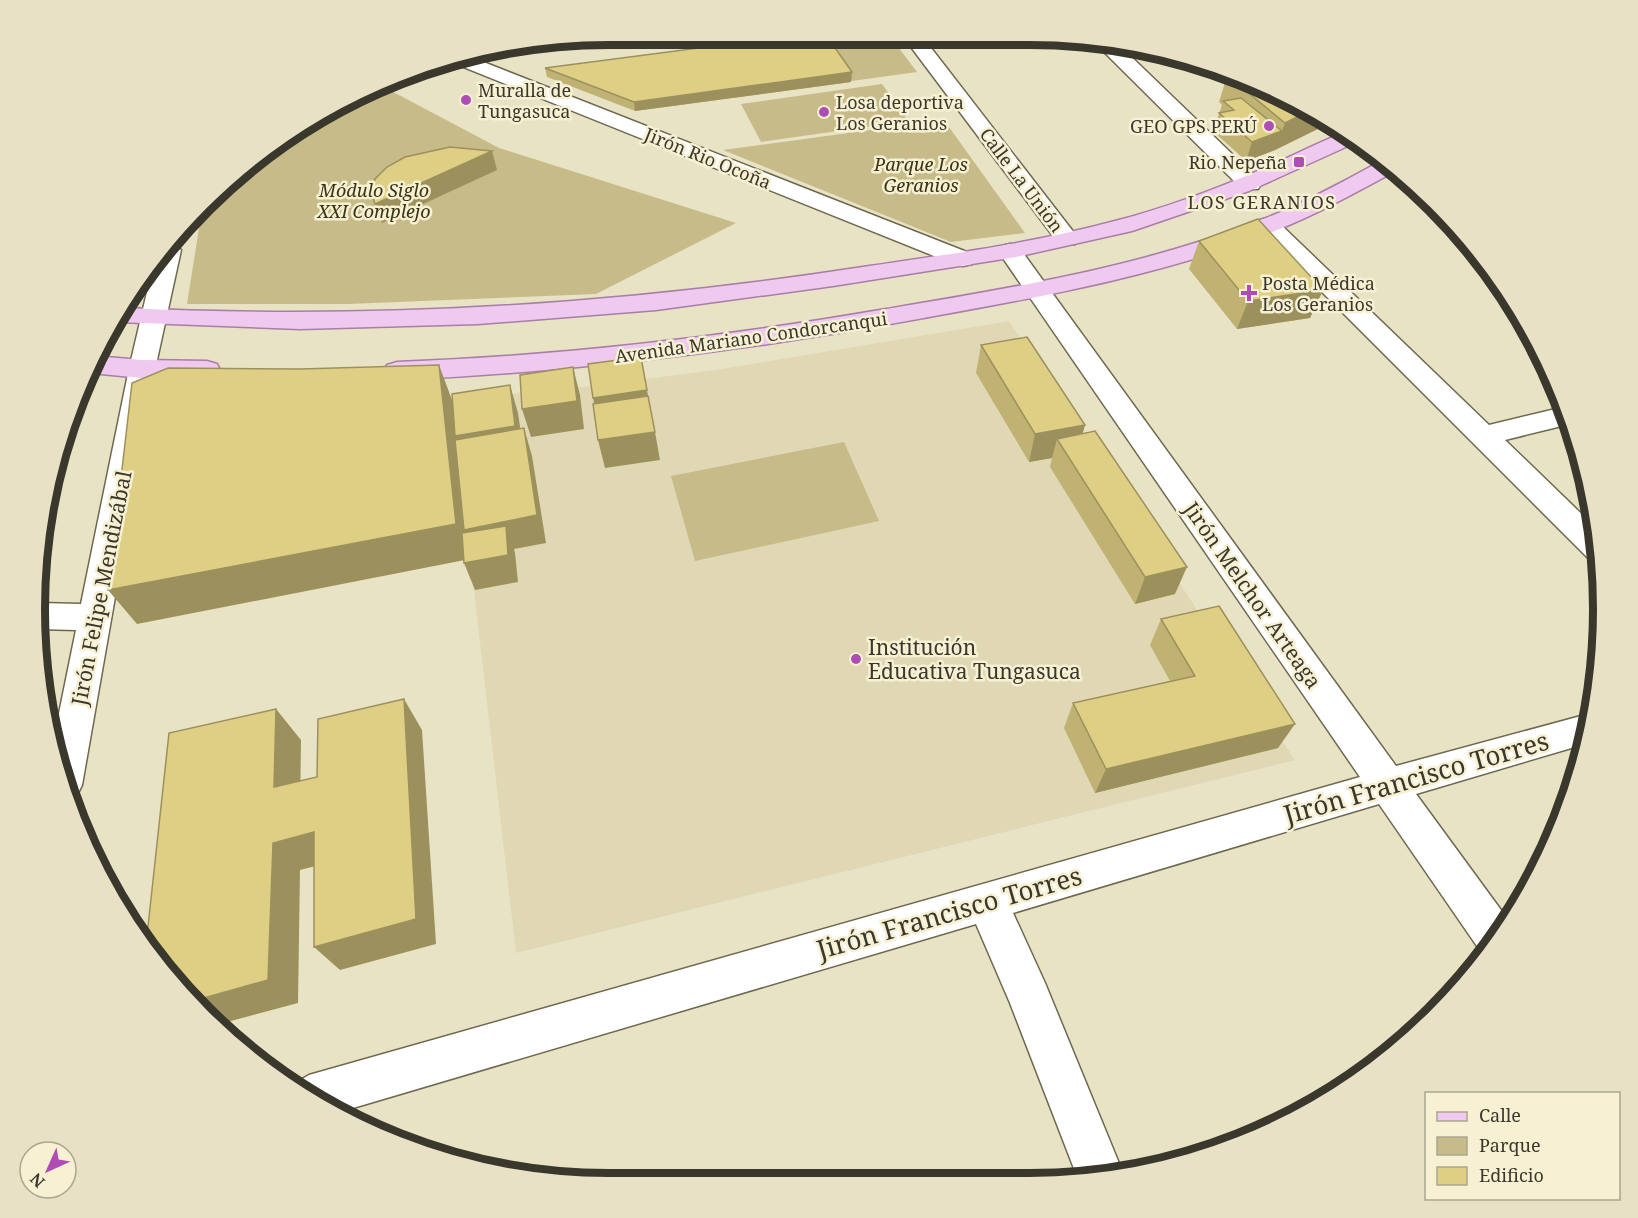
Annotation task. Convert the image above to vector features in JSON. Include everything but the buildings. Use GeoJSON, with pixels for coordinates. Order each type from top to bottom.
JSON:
{"type":"FeatureCollection","features":[{"type":"Feature","properties":{"kind":"main road"},"geometry":{"type":"LineString","coordinates":[[128,316],[284,322],[464,318],[579,310],[775,288],[1010,251],[1125,226],[1250,184],[1343,141]]}},
{"type":"Feature","properties":{"kind":"main road","name":"Avenida Mariano Condorcanqui"},"geometry":{"type":"LineString","coordinates":[[369,371],[503,368],[611,358],[796,333],[1036,290],[1179,255],[1268,225],[1382,170]]}},
{"type":"Feature","properties":{"kind":"main road"},"geometry":{"type":"LineString","coordinates":[[101,365],[142,369],[236,371]]}},
{"type":"Feature","properties":{"kind":"street","name":"Calle La Unión"},"geometry":{"type":"LineString","coordinates":[[919,45],[1067,239]]}},
{"type":"Feature","properties":{"kind":"street"},"geometry":{"type":"LineString","coordinates":[[1115,52],[1250,184]]}},
{"type":"Feature","properties":{"kind":"street","name":"Jirón Rio Ocoña"},"geometry":{"type":"LineString","coordinates":[[468,63],[963,259]]}},
{"type":"Feature","properties":{"kind":"street"},"geometry":{"type":"LineString","coordinates":[[498,75],[532,70]]}},
{"type":"Feature","properties":{"kind":"street"},"geometry":{"type":"LineString","coordinates":[[1268,225],[1588,540]]}},
{"type":"Feature","properties":{"kind":"street","name":"Jirón Melchor Arteaga"},"geometry":{"type":"LineString","coordinates":[[1010,251],[1491,931]]}},
{"type":"Feature","properties":{"kind":"street","name":"Jirón Felipe Mendizábal"},"geometry":{"type":"LineString","coordinates":[[67,764],[142,369],[167,260]]}},
{"type":"Feature","properties":{"kind":"street"},"geometry":{"type":"LineString","coordinates":[[1483,435],[1559,418]]}},
{"type":"Feature","properties":{"kind":"street"},"geometry":{"type":"LineString","coordinates":[[45,616],[95,618]]}},
{"type":"Feature","properties":{"kind":"street","name":"Jirón Francisco Torres"},"geometry":{"type":"LineString","coordinates":[[322,1094],[1580,729]]}},
{"type":"Feature","properties":{"kind":"street"},"geometry":{"type":"LineString","coordinates":[[987,902],[1030,998],[1098,1169]]}},
{"type":"Feature","properties":{"kind":"shaded area","name":"Institución Educativa Tungasuca"},"geometry":{"type":"Polygon","coordinates":[[[1009,321],[1295,760],[516,953],[452,400],[592,386],[715,370],[1009,321]]]}},
{"type":"Feature","properties":{"kind":"green space"},"geometry":{"type":"Polygon","coordinates":[[[828,45],[897,45],[917,72],[852,81],[828,45]]]}},
{"type":"Feature","properties":{"kind":"green space","name":"Losa deportiva Los Geranios"},"geometry":{"type":"Polygon","coordinates":[[[882,84],[909,121],[761,142],[741,104],[882,84]]]}},
{"type":"Feature","properties":{"kind":"green space","name":"Módulo Siglo XXI Complejo"},"geometry":{"type":"Polygon","coordinates":[[[389,90],[499,148],[736,223],[596,294],[348,304],[187,304],[200,221],[210,210],[237,185],[296,140],[360,103],[389,90]]]}},
{"type":"Feature","properties":{"kind":"green space","name":"Parque Los Geranios"},"geometry":{"type":"Polygon","coordinates":[[[944,120],[1025,233],[951,242],[723,150],[944,120]]]}},
{"type":"Feature","properties":{"kind":"green space"},"geometry":{"type":"Polygon","coordinates":[[[844,442],[879,521],[695,561],[671,476],[844,442]]]}},
{"type":"Feature","properties":{"kind":"place","name":"Muralla de Tungasuca"},"geometry":{"type":"Point","coordinates":[466,100]}},
{"type":"Feature","properties":{"kind":"place","name":"Losa deportiva Los Geranios"},"geometry":{"type":"Point","coordinates":[824,112]}},
{"type":"Feature","properties":{"kind":"place","name":"GEO GPS PERÚ"},"geometry":{"type":"Point","coordinates":[1269,126]}},
{"type":"Feature","properties":{"kind":"place","name":"Rio Nepeña"},"geometry":{"type":"Point","coordinates":[1299,162]}},
{"type":"Feature","properties":{"kind":"place","name":"Posta Médica Los Geranios"},"geometry":{"type":"Point","coordinates":[1249,293]}},
{"type":"Feature","properties":{"kind":"place","name":"Institución Educativa Tungasuca"},"geometry":{"type":"Point","coordinates":[856,659]}},
{"type":"Feature","properties":{"kind":"district","name":"LOS GERANIOS"},"geometry":{"type":"Point","coordinates":[1262,202]}}]}
